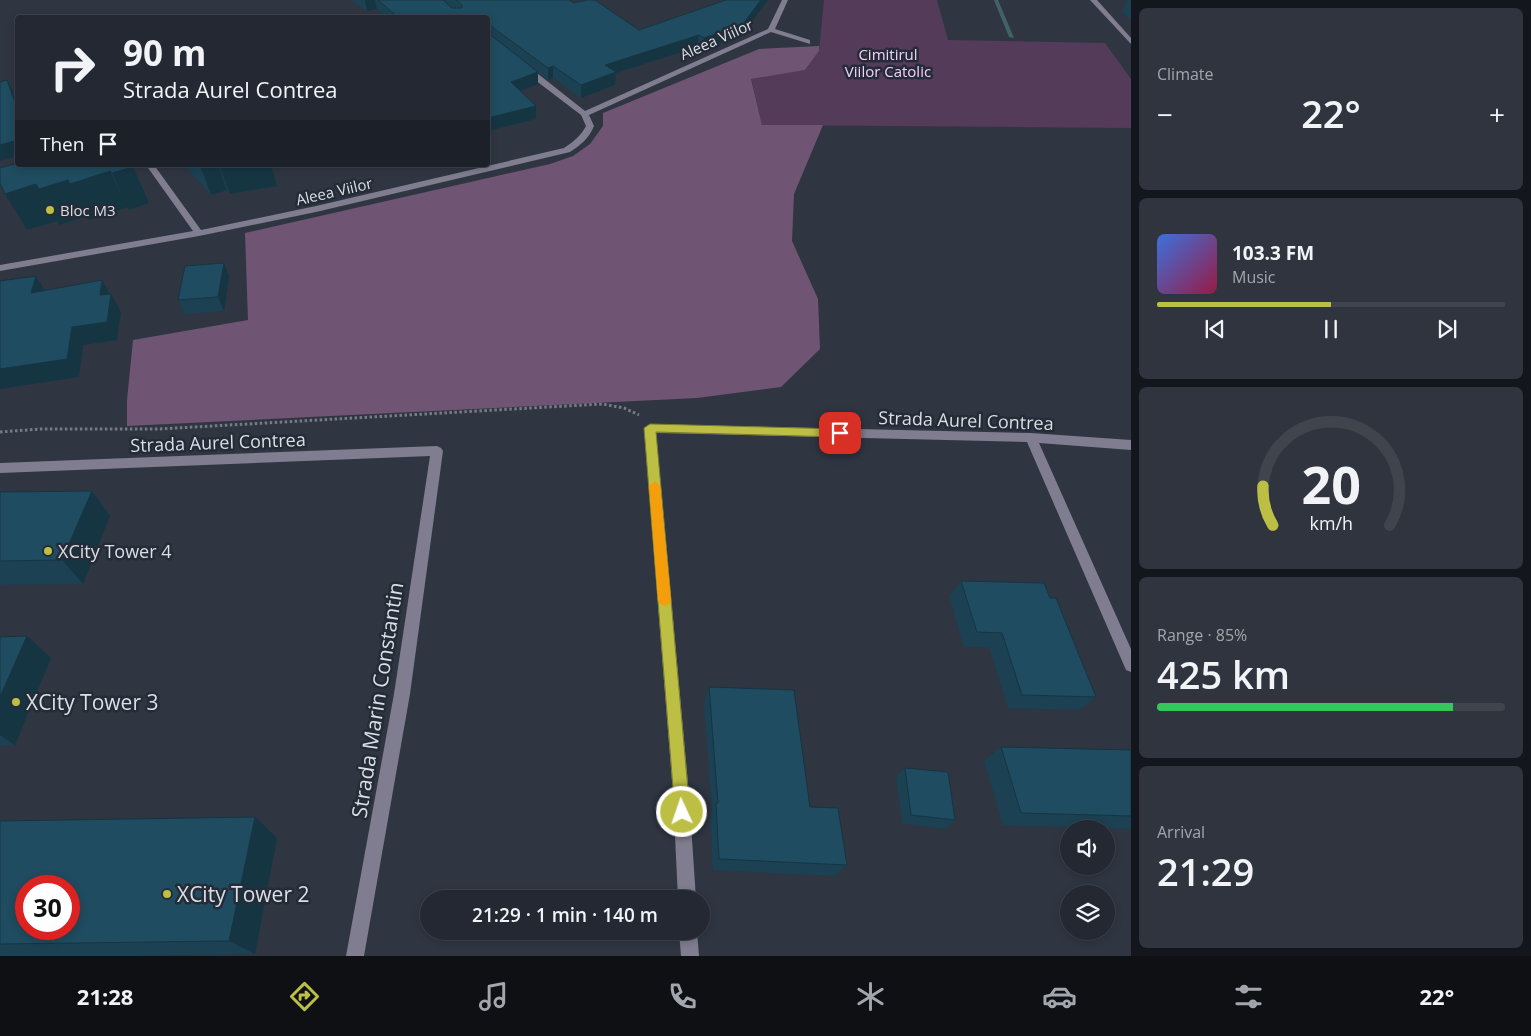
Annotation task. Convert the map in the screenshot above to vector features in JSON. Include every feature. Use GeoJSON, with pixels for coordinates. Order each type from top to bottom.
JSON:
{"type":"FeatureCollection","features":[{"type":"Feature","properties":{"kind":"street","name":"Aleea Viilor"},"geometry":{"type":"LineString","coordinates":[[0,268],[199,233],[316,209],[567,150],[581,141],[590,126],[584,114],[772,30],[785,0]]}},
{"type":"Feature","properties":{"kind":"street"},"geometry":{"type":"LineString","coordinates":[[1093,0],[1131,42]]}},
{"type":"Feature","properties":{"kind":"street"},"geometry":{"type":"LineString","coordinates":[[772,30],[807,42]]}},
{"type":"Feature","properties":{"kind":"street"},"geometry":{"type":"LineString","coordinates":[[517,62],[584,114]]}},
{"type":"Feature","properties":{"kind":"street"},"geometry":{"type":"LineString","coordinates":[[151,167],[199,233]]}},
{"type":"Feature","properties":{"kind":"street"},"geometry":{"type":"LineString","coordinates":[[650,428],[682,794],[687,890]]}},
{"type":"Feature","properties":{"kind":"street","name":"Strada Aurel Contrea"},"geometry":{"type":"LineString","coordinates":[[650,428],[1031,438],[1131,445]]}},
{"type":"Feature","properties":{"kind":"street"},"geometry":{"type":"LineString","coordinates":[[1031,438],[1131,665]]}},
{"type":"Feature","properties":{"kind":"street","name":"Strada Aurel Contrea"},"geometry":{"type":"LineString","coordinates":[[0,468],[437,451]]}},
{"type":"Feature","properties":{"kind":"street","name":"Strada Marin Constantin"},"geometry":{"type":"LineString","coordinates":[[355,956],[402,694],[437,451]]}},
{"type":"Feature","properties":{"kind":"street"},"geometry":{"type":"LineString","coordinates":[[689,940],[690,956]]}},
{"type":"Feature","properties":{"kind":"path"},"geometry":{"type":"LineString","coordinates":[[0,432],[30,429],[156,429],[426,416],[602,404],[624,408],[641,416],[650,428]]}},
{"type":"Feature","properties":{"kind":"green space","name":"Cimitirul Viilor Catolic"},"geometry":{"type":"Polygon","coordinates":[[[824,0],[937,0],[948,40],[1105,43],[1131,79],[1131,128],[762,125],[751,78],[805,70],[819,51],[824,0]]]}},
{"type":"Feature","properties":{"kind":"shaded area"},"geometry":{"type":"Polygon","coordinates":[[[819,46],[819,51],[805,70],[751,79],[762,125],[823,125],[794,194],[792,241],[818,299],[820,349],[781,387],[697,398],[127,426],[127,400],[133,340],[248,320],[245,233],[550,164],[573,156],[590,144],[603,126],[603,113],[759,49],[819,46]]]}},
{"type":"Feature","properties":{"kind":"building"},"geometry":{"type":"Polygon","coordinates":[[[378,0],[443,0],[452,8],[462,8],[462,5],[456,0],[569,0],[574,3],[595,0],[639,30],[726,0],[761,0],[743,24],[704,38],[699,35],[605,65],[616,72],[581,85],[553,66],[548,68],[490,25],[490,15],[396,15],[378,0]]]}},
{"type":"Feature","properties":{"kind":"building"},"geometry":{"type":"Polygon","coordinates":[[[490,35],[538,72],[511,82],[536,106],[490,118],[490,35]]]}},
{"type":"Feature","properties":{"kind":"building"},"geometry":{"type":"Polygon","coordinates":[[[7,80],[15,103],[15,141],[0,145],[0,82],[7,80]]]}},
{"type":"Feature","properties":{"kind":"building"},"geometry":{"type":"Polygon","coordinates":[[[15,164],[15,167],[133,167],[112,173],[110,171],[70,184],[68,180],[39,189],[36,184],[5,194],[0,183],[0,168],[15,164]]]}},
{"type":"Feature","properties":{"kind":"building"},"geometry":{"type":"Polygon","coordinates":[[[224,263],[218,297],[178,300],[185,266],[224,263]]]}},
{"type":"Feature","properties":{"kind":"building"},"geometry":{"type":"Polygon","coordinates":[[[36,276],[31,293],[102,280],[100,295],[111,294],[107,322],[72,327],[67,359],[0,369],[0,281],[36,276]]]}},
{"type":"Feature","properties":{"kind":"building"},"geometry":{"type":"Polygon","coordinates":[[[92,491],[62,560],[0,561],[0,492],[92,491]]]}},
{"type":"Feature","properties":{"kind":"building"},"geometry":{"type":"Polygon","coordinates":[[[961,581],[1044,583],[1050,598],[1056,598],[1096,697],[1022,695],[1002,633],[977,632],[961,581]]]}},
{"type":"Feature","properties":{"kind":"building"},"geometry":{"type":"Polygon","coordinates":[[[27,636],[0,697],[0,637],[27,636]]]}},
{"type":"Feature","properties":{"kind":"building"},"geometry":{"type":"Polygon","coordinates":[[[709,687],[794,690],[810,807],[838,808],[847,865],[719,859],[716,803],[718,803],[709,687]]]}},
{"type":"Feature","properties":{"kind":"building"},"geometry":{"type":"Polygon","coordinates":[[[1001,747],[1131,750],[1131,816],[1021,813],[1001,747]]]}},
{"type":"Feature","properties":{"kind":"building"},"geometry":{"type":"Polygon","coordinates":[[[905,768],[948,772],[955,820],[911,815],[905,768]]]}},
{"type":"Feature","properties":{"kind":"building","name":"XCity Tower 2"},"geometry":{"type":"Polygon","coordinates":[[[255,817],[229,941],[0,944],[0,821],[255,817]]]}},
{"type":"Feature","properties":{"kind":"waterway"},"geometry":{"type":"LineString","coordinates":[[996,0],[1012,37]]}},
{"type":"Feature","properties":{"kind":"slow traffic"},"geometry":{"type":"LineString","coordinates":[[655,486],[665,600]]}},
{"type":"Feature","properties":{"kind":"place","name":"Bloc M3"},"geometry":{"type":"Point","coordinates":[50,210]}},
{"type":"Feature","properties":{"kind":"place","name":"XCity Tower 4"},"geometry":{"type":"Point","coordinates":[48,551]}},
{"type":"Feature","properties":{"kind":"place","name":"XCity Tower 3"},"geometry":{"type":"Point","coordinates":[16,702]}},
{"type":"Feature","properties":{"kind":"place","name":"XCity Tower 2"},"geometry":{"type":"Point","coordinates":[167,894]}},
{"type":"Feature","properties":{"kind":"route"},"geometry":{"type":"LineString","coordinates":[[682,812],[650,428],[840,433]]}}]}
